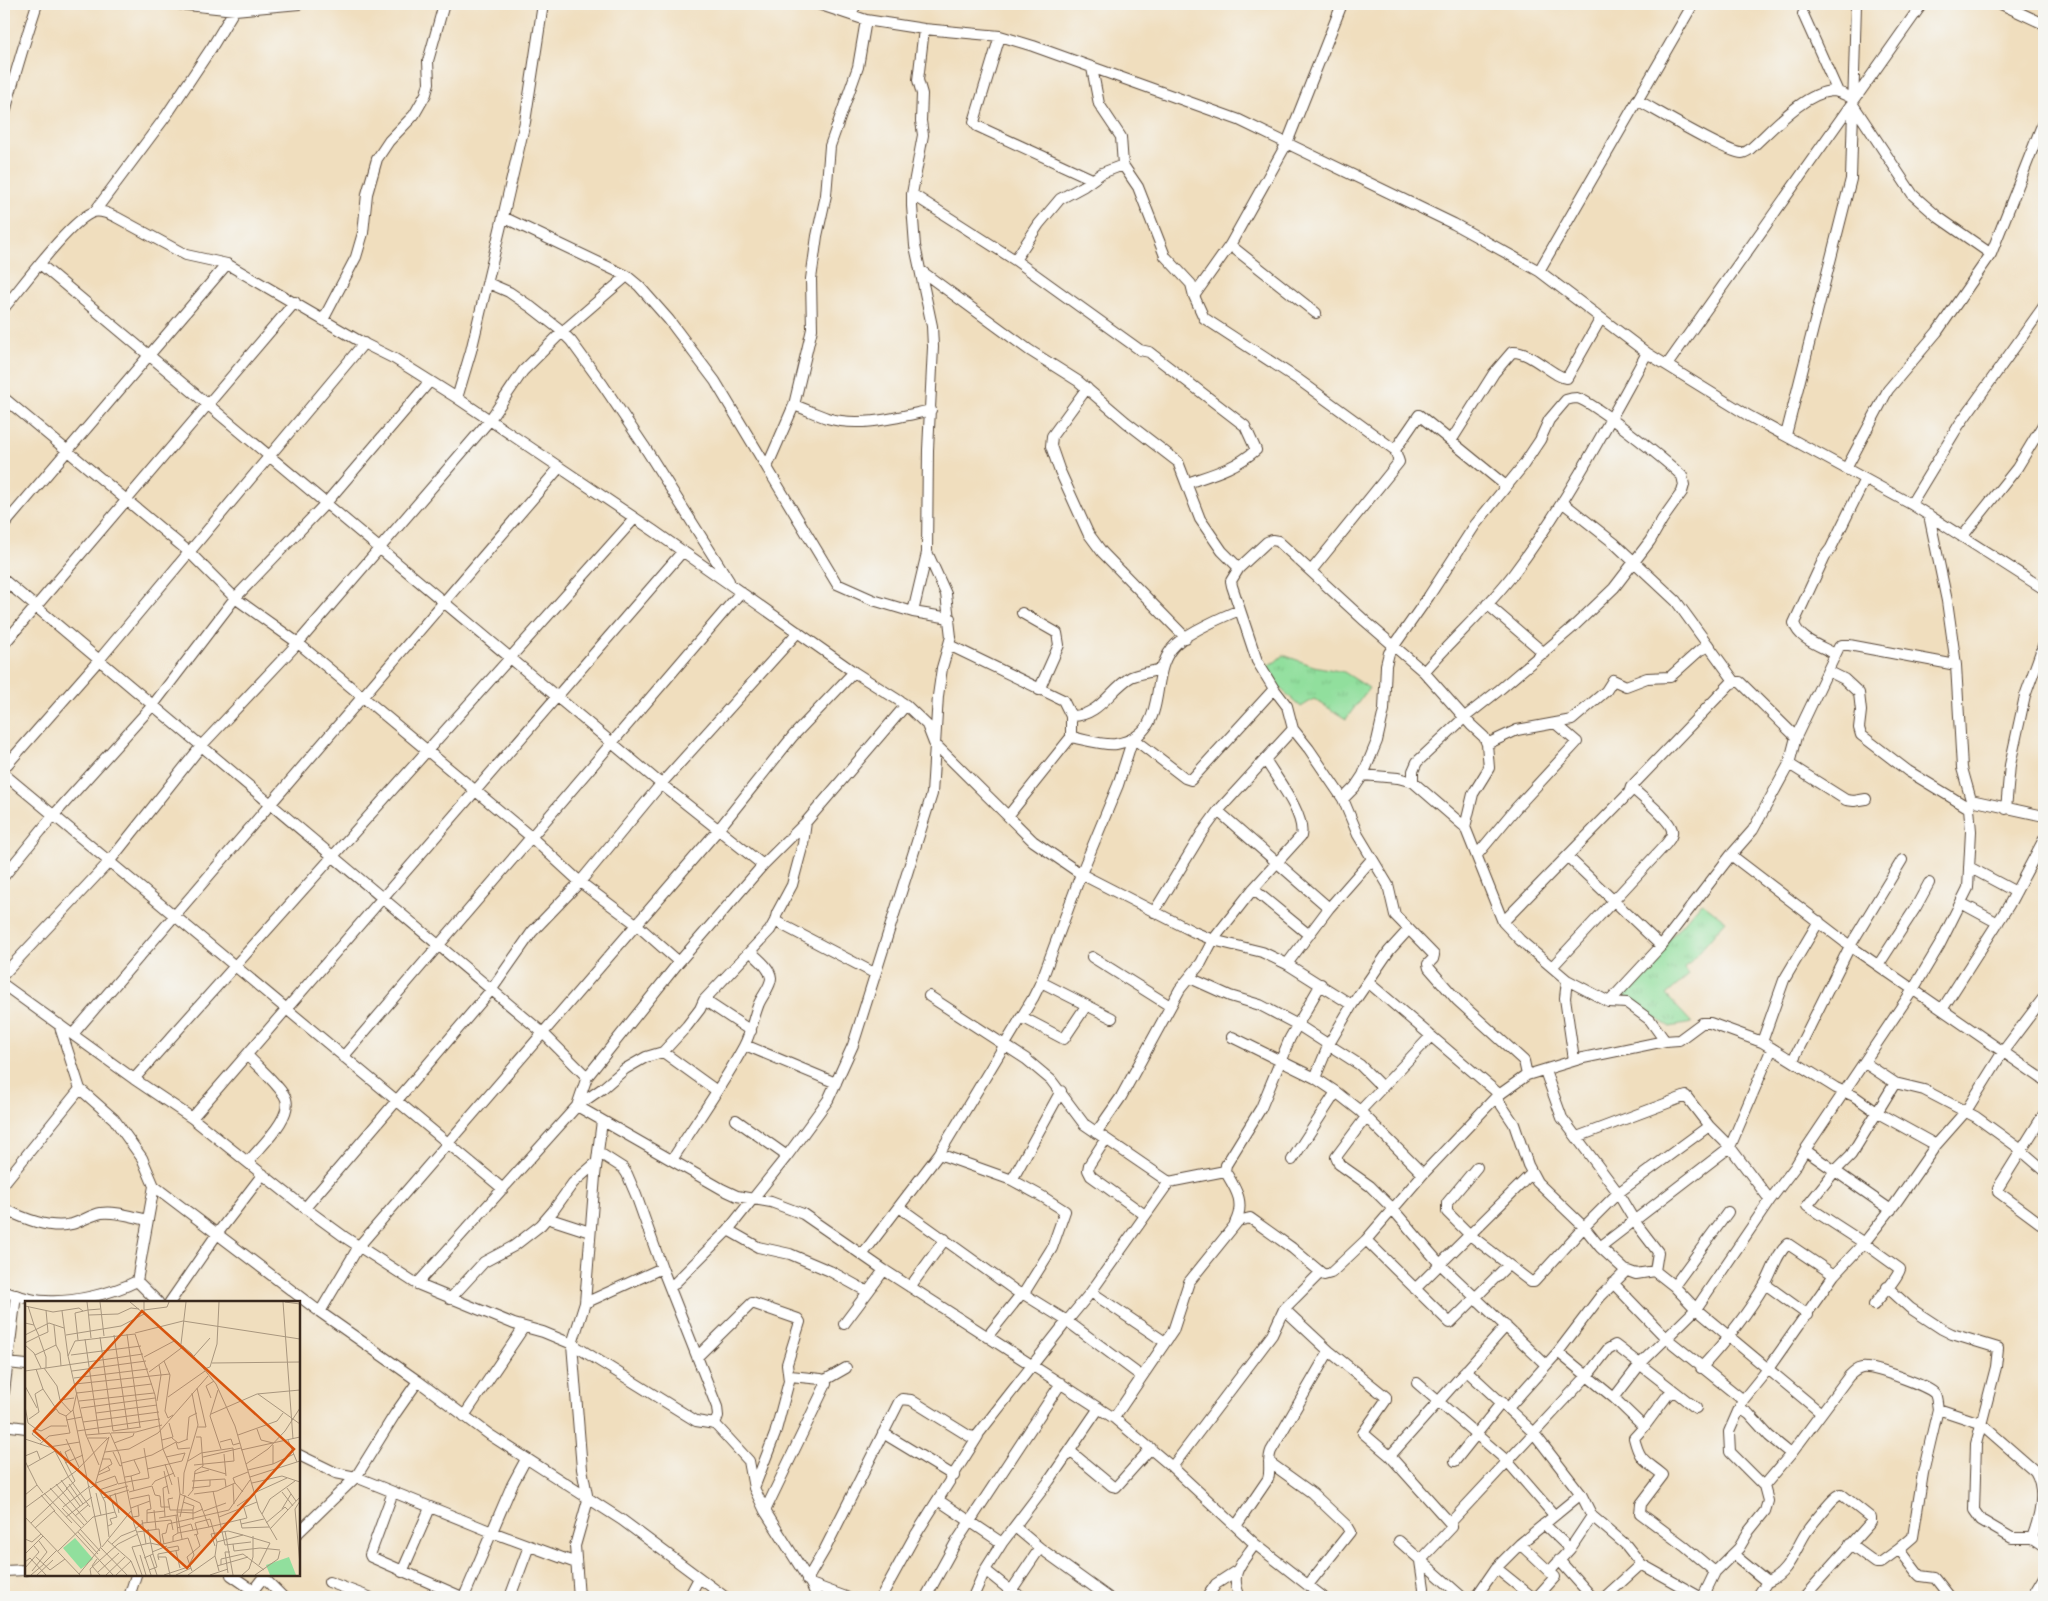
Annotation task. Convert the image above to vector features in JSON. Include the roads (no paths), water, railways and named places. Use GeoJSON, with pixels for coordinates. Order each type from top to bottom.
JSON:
{"type":"FeatureCollection","features":[{"type":"Feature","properties":{"kind":"street"},"geometry":{"type":"LineString","coordinates":[[4,117],[11,85],[37,4]]}},
{"type":"Feature","properties":{"kind":"street"},"geometry":{"type":"LineString","coordinates":[[178,4],[236,7],[300,4]]}},
{"type":"Feature","properties":{"kind":"street"},"geometry":{"type":"LineString","coordinates":[[323,320],[356,257],[363,233],[367,194],[377,159],[388,141],[414,115],[426,94],[429,83],[428,61],[444,4]]}},
{"type":"Feature","properties":{"kind":"street"},"geometry":{"type":"LineString","coordinates":[[457,398],[488,283],[525,122],[543,4]]}},
{"type":"Feature","properties":{"kind":"street"},"geometry":{"type":"LineString","coordinates":[[818,4],[866,20],[924,30],[956,31],[1000,36],[1225,114],[1286,143],[1454,224],[1540,271],[1646,353],[1750,416],[1911,504],[2044,589]]}},
{"type":"Feature","properties":{"kind":"street"},"geometry":{"type":"LineString","coordinates":[[850,14],[857,4]]}},
{"type":"Feature","properties":{"kind":"street"},"geometry":{"type":"LineString","coordinates":[[1194,296],[1230,245],[1286,143],[1342,4]]}},
{"type":"Feature","properties":{"kind":"street"},"geometry":{"type":"LineString","coordinates":[[1540,271],[1693,4]]}},
{"type":"Feature","properties":{"kind":"street"},"geometry":{"type":"LineString","coordinates":[[1786,435],[1850,178],[1856,4]]}},
{"type":"Feature","properties":{"kind":"street"},"geometry":{"type":"LineString","coordinates":[[1667,365],[1922,4]]}},
{"type":"Feature","properties":{"kind":"street"},"geometry":{"type":"LineString","coordinates":[[2001,4],[2044,24]]}},
{"type":"Feature","properties":{"kind":"street"},"geometry":{"type":"LineString","coordinates":[[95,212],[166,116],[236,7]]}},
{"type":"Feature","properties":{"kind":"street"},"geometry":{"type":"LineString","coordinates":[[1803,14],[1838,92]]}},
{"type":"Feature","properties":{"kind":"street"},"geometry":{"type":"LineString","coordinates":[[767,467],[794,405],[812,329],[811,278],[817,236],[826,195],[830,146],[858,67],[866,20]]}},
{"type":"Feature","properties":{"kind":"street"},"geometry":{"type":"LineString","coordinates":[[913,612],[927,552],[928,450],[933,370],[932,326],[914,246],[912,194],[923,136],[921,121],[922,94],[918,80],[924,30]]}},
{"type":"Feature","properties":{"kind":"street"},"geometry":{"type":"LineString","coordinates":[[1000,36],[974,122],[977,126],[1092,180]]}},
{"type":"Feature","properties":{"kind":"street"},"geometry":{"type":"LineString","coordinates":[[1092,68],[1099,104],[1121,137],[1123,165],[1138,186],[1165,256],[1169,263],[1191,284],[1204,318],[1299,380],[1396,450]]}},
{"type":"Feature","properties":{"kind":"street"},"geometry":{"type":"LineString","coordinates":[[1637,100],[1708,139],[1742,153],[1749,150],[1806,101],[1830,91],[1838,92],[1854,102],[1913,195],[1938,217],[1990,254]]}},
{"type":"Feature","properties":{"kind":"street"},"geometry":{"type":"LineString","coordinates":[[1846,469],[1888,390],[1937,332],[1990,254],[2044,120]]}},
{"type":"Feature","properties":{"kind":"street"},"geometry":{"type":"LineString","coordinates":[[1015,260],[1039,224],[1060,199],[1092,180],[1123,165]]}},
{"type":"Feature","properties":{"kind":"street"},"geometry":{"type":"LineString","coordinates":[[912,194],[1015,260],[1140,350],[1149,352],[1245,426],[1256,450],[1229,469],[1186,483]]}},
{"type":"Feature","properties":{"kind":"street"},"geometry":{"type":"LineString","coordinates":[[4,308],[58,242],[88,215],[95,212],[104,212],[116,217],[186,255],[227,264],[395,359],[457,398],[635,518],[854,672],[906,705],[926,725],[934,743],[1027,836],[1081,874],[1213,940],[1262,952],[1287,964],[1352,1005]]}},
{"type":"Feature","properties":{"kind":"street"},"geometry":{"type":"LineString","coordinates":[[503,217],[627,276],[670,320],[715,381],[837,584],[874,600],[913,612],[950,618]]}},
{"type":"Feature","properties":{"kind":"street"},"geometry":{"type":"LineString","coordinates":[[1230,245],[1316,313]]}},
{"type":"Feature","properties":{"kind":"street"},"geometry":{"type":"LineString","coordinates":[[40,264],[661,784],[763,865]]}},
{"type":"Feature","properties":{"kind":"street"},"geometry":{"type":"LineString","coordinates":[[4,525],[227,264]]}},
{"type":"Feature","properties":{"kind":"street"},"geometry":{"type":"LineString","coordinates":[[920,270],[999,329],[1087,388],[1126,422],[1178,462],[1200,518],[1209,533],[1239,568]]}},
{"type":"Feature","properties":{"kind":"street"},"geometry":{"type":"LineString","coordinates":[[4,974],[109,862],[202,745],[298,643],[380,548],[489,421],[523,371],[562,332],[627,276]]}},
{"type":"Feature","properties":{"kind":"street"},"geometry":{"type":"LineString","coordinates":[[488,283],[510,292],[562,332],[603,385],[644,446],[732,586]]}},
{"type":"Feature","properties":{"kind":"street"},"geometry":{"type":"LineString","coordinates":[[4,644],[295,302]]}},
{"type":"Feature","properties":{"kind":"street"},"geometry":{"type":"LineString","coordinates":[[1911,504],[1959,425],[2044,306]]}},
{"type":"Feature","properties":{"kind":"street"},"geometry":{"type":"LineString","coordinates":[[1451,441],[1494,373],[1512,352],[1518,351],[1563,378],[1567,378],[1601,318]]}},
{"type":"Feature","properties":{"kind":"street"},"geometry":{"type":"LineString","coordinates":[[4,768],[99,660],[364,343]]}},
{"type":"Feature","properties":{"kind":"street"},"geometry":{"type":"LineString","coordinates":[[1424,672],[1512,575],[1539,539],[1611,419],[1646,353]]}},
{"type":"Feature","properties":{"kind":"street"},"geometry":{"type":"LineString","coordinates":[[4,876],[152,705],[236,598],[326,503],[430,381]]}},
{"type":"Feature","properties":{"kind":"street"},"geometry":{"type":"LineString","coordinates":[[1087,388],[1052,436],[1051,446],[1059,469],[1088,533],[1102,552],[1186,638]]}},
{"type":"Feature","properties":{"kind":"street"},"geometry":{"type":"LineString","coordinates":[[4,398],[188,552],[236,598],[298,643],[531,837],[580,882],[636,924],[680,962]]}},
{"type":"Feature","properties":{"kind":"street"},"geometry":{"type":"LineString","coordinates":[[1343,799],[1355,788],[1363,775],[1377,741],[1384,710],[1386,665],[1389,653],[1475,525],[1522,467],[1540,440],[1549,420],[1566,400],[1576,398],[1611,419],[1682,476],[1684,485],[1682,492],[1662,520],[1650,542],[1614,588],[1544,653],[1464,717],[1417,762],[1413,771],[1413,782]]}},
{"type":"Feature","properties":{"kind":"street"},"geometry":{"type":"LineString","coordinates":[[794,405],[828,418],[849,422],[886,420],[931,410]]}},
{"type":"Feature","properties":{"kind":"street"},"geometry":{"type":"LineString","coordinates":[[1311,571],[1398,462],[1396,450],[1419,415],[1506,486]]}},
{"type":"Feature","properties":{"kind":"street"},"geometry":{"type":"LineString","coordinates":[[1962,537],[2017,468],[2044,423]]}},
{"type":"Feature","properties":{"kind":"street"},"geometry":{"type":"LineString","coordinates":[[73,1034],[559,468]]}},
{"type":"Feature","properties":{"kind":"street"},"geometry":{"type":"LineString","coordinates":[[1835,654],[1804,638],[1796,631],[1794,623],[1825,556],[1831,548],[1865,479]]}},
{"type":"Feature","properties":{"kind":"street"},"geometry":{"type":"LineString","coordinates":[[1562,502],[1634,561],[1676,601],[1734,682]]}},
{"type":"Feature","properties":{"kind":"street"},"geometry":{"type":"LineString","coordinates":[[1614,1398],[1641,1363],[1696,1309],[1770,1200],[1796,1167],[1805,1150],[1914,988],[1968,888],[1971,832],[1970,804],[1962,768],[1956,665],[1947,601],[1929,515]]}},
{"type":"Feature","properties":{"kind":"street"},"geometry":{"type":"LineString","coordinates":[[134,1079],[635,518]]}},
{"type":"Feature","properties":{"kind":"street"},"geometry":{"type":"LineString","coordinates":[[1465,827],[1473,794],[1489,768],[1487,744],[1484,737],[1424,672],[1278,541],[1272,540],[1267,542],[1239,568],[1231,581],[1257,661],[1287,706],[1293,729],[1343,799],[1358,835],[1388,885],[1395,915],[1434,955],[1428,964],[1428,968],[1457,1000],[1524,1061],[1527,1075]]}},
{"type":"Feature","properties":{"kind":"street"},"geometry":{"type":"LineString","coordinates":[[192,1118],[683,552]]}},
{"type":"Feature","properties":{"kind":"street"},"geometry":{"type":"LineString","coordinates":[[670,1288],[728,1230],[786,1156],[828,1100],[853,1046],[932,794],[938,696],[952,637],[946,594],[927,552]]}},
{"type":"Feature","properties":{"kind":"street"},"geometry":{"type":"LineString","coordinates":[[4,580],[492,989],[543,1033],[587,1077]]}},
{"type":"Feature","properties":{"kind":"street"},"geometry":{"type":"LineString","coordinates":[[343,1057],[741,592]]}},
{"type":"Feature","properties":{"kind":"street"},"geometry":{"type":"LineString","coordinates":[[1486,604],[1544,653]]}},
{"type":"Feature","properties":{"kind":"street"},"geometry":{"type":"LineString","coordinates":[[1071,737],[1115,745],[1133,738],[1146,728],[1155,712],[1161,670],[1176,644],[1227,615],[1240,610]]}},
{"type":"Feature","properties":{"kind":"street"},"geometry":{"type":"LineString","coordinates":[[1022,613],[1057,633],[1059,645],[1039,690]]}},
{"type":"Feature","properties":{"kind":"street"},"geometry":{"type":"LineString","coordinates":[[305,1208],[492,989],[532,932],[580,882],[661,784],[798,632]]}},
{"type":"Feature","properties":{"kind":"street"},"geometry":{"type":"LineString","coordinates":[[2006,808],[2010,765],[2025,696],[2044,643]]}},
{"type":"Feature","properties":{"kind":"street"},"geometry":{"type":"LineString","coordinates":[[949,645],[1063,700],[1071,716],[1071,737],[1008,816]]}},
{"type":"Feature","properties":{"kind":"street"},"geometry":{"type":"LineString","coordinates":[[1609,1002],[1661,946],[1731,855],[1753,830],[1789,764],[1796,737],[1835,654],[1842,645],[1956,665]]}},
{"type":"Feature","properties":{"kind":"street"},"geometry":{"type":"LineString","coordinates":[[1487,744],[1517,730],[1568,721],[1576,717],[1606,692],[1613,680],[1626,686],[1647,678],[1670,677],[1700,650],[1710,646]]}},
{"type":"Feature","properties":{"kind":"street"},"geometry":{"type":"LineString","coordinates":[[1071,716],[1082,716],[1094,709],[1131,677],[1161,670]]}},
{"type":"Feature","properties":{"kind":"street"},"geometry":{"type":"LineString","coordinates":[[1828,671],[1844,679],[1859,693],[1861,712],[1859,728],[1861,735],[1908,771],[1970,804],[2006,808],[2044,816]]}},
{"type":"Feature","properties":{"kind":"street"},"geometry":{"type":"LineString","coordinates":[[320,1312],[359,1246],[718,830],[793,736],[854,672]]}},
{"type":"Feature","properties":{"kind":"street"},"geometry":{"type":"LineString","coordinates":[[1503,922],[1568,857],[1629,793],[1631,787],[1734,682],[1740,682],[1796,737]]}},
{"type":"Feature","properties":{"kind":"street"},"geometry":{"type":"LineString","coordinates":[[1133,738],[1185,778],[1191,780],[1274,689]]}},
{"type":"Feature","properties":{"kind":"street"},"geometry":{"type":"LineString","coordinates":[[577,1106],[587,1077],[680,962],[763,865],[806,822],[906,705]]}},
{"type":"Feature","properties":{"kind":"street"},"geometry":{"type":"LineString","coordinates":[[1478,855],[1516,808],[1577,742],[1555,723]]}},
{"type":"Feature","properties":{"kind":"street"},"geometry":{"type":"LineString","coordinates":[[1154,912],[1202,833],[1218,811],[1293,729]]}},
{"type":"Feature","properties":{"kind":"street"},"geometry":{"type":"LineString","coordinates":[[862,1255],[939,1154],[1006,1045],[1041,982],[1081,874],[1118,785],[1133,738]]}},
{"type":"Feature","properties":{"kind":"street"},"geometry":{"type":"LineString","coordinates":[[1096,1133],[1151,1044],[1180,989],[1190,978],[1213,940],[1253,889],[1301,836],[1302,823],[1285,790],[1265,760]]}},
{"type":"Feature","properties":{"kind":"street"},"geometry":{"type":"LineString","coordinates":[[1789,764],[1846,800],[1854,802],[1866,799]]}},
{"type":"Feature","properties":{"kind":"street"},"geometry":{"type":"LineString","coordinates":[[4,774],[503,1190]]}},
{"type":"Feature","properties":{"kind":"street"},"geometry":{"type":"LineString","coordinates":[[1363,775],[1398,778],[1413,782],[1465,827],[1478,855],[1503,922],[1567,980],[1609,1002],[1627,1004],[1642,1013],[1650,1020],[1665,1041]]}},
{"type":"Feature","properties":{"kind":"street"},"geometry":{"type":"LineString","coordinates":[[1552,967],[1671,837],[1672,829],[1664,819],[1631,787]]}},
{"type":"Feature","properties":{"kind":"street"},"geometry":{"type":"LineString","coordinates":[[1218,811],[1329,908]]}},
{"type":"Feature","properties":{"kind":"street"},"geometry":{"type":"LineString","coordinates":[[417,1284],[577,1106],[603,1088],[625,1069],[646,1057],[663,1052],[687,1026],[700,1009],[704,1000],[770,930],[792,885],[803,844],[806,822]]}},
{"type":"Feature","properties":{"kind":"street"},"geometry":{"type":"LineString","coordinates":[[1943,1008],[1998,924],[2044,839]]}},
{"type":"Feature","properties":{"kind":"street"},"geometry":{"type":"LineString","coordinates":[[1731,855],[1850,946],[2004,1050],[2044,1080]]}},
{"type":"Feature","properties":{"kind":"street"},"geometry":{"type":"LineString","coordinates":[[1568,857],[1661,946]]}},
{"type":"Feature","properties":{"kind":"street"},"geometry":{"type":"LineString","coordinates":[[1287,964],[1329,908],[1372,859]]}},
{"type":"Feature","properties":{"kind":"street"},"geometry":{"type":"LineString","coordinates":[[1793,1060],[1850,946],[1902,860]]}},
{"type":"Feature","properties":{"kind":"street"},"geometry":{"type":"LineString","coordinates":[[1968,867],[2016,892]]}},
{"type":"Feature","properties":{"kind":"street"},"geometry":{"type":"LineString","coordinates":[[1879,964],[1916,907],[1929,883]]}},
{"type":"Feature","properties":{"kind":"street"},"geometry":{"type":"LineString","coordinates":[[1253,889],[1309,935]]}},
{"type":"Feature","properties":{"kind":"street"},"geometry":{"type":"LineString","coordinates":[[1961,903],[1998,924]]}},
{"type":"Feature","properties":{"kind":"street"},"geometry":{"type":"LineString","coordinates":[[775,921],[874,974]]}},
{"type":"Feature","properties":{"kind":"street"},"geometry":{"type":"LineString","coordinates":[[1762,1042],[1784,980],[1819,921]]}},
{"type":"Feature","properties":{"kind":"street"},"geometry":{"type":"LineString","coordinates":[[1314,1078],[1329,1044],[1352,1005],[1369,983],[1389,951],[1408,929]]}},
{"type":"Feature","properties":{"kind":"street"},"geometry":{"type":"LineString","coordinates":[[672,1160],[745,1045],[758,1006],[771,980],[770,972],[750,951]]}},
{"type":"Feature","properties":{"kind":"street"},"geometry":{"type":"LineString","coordinates":[[1092,957],[1170,1006]]}},
{"type":"Feature","properties":{"kind":"street"},"geometry":{"type":"LineString","coordinates":[[1190,978],[1230,996],[1260,1005],[1298,1024],[1360,1065],[1382,1087]]}},
{"type":"Feature","properties":{"kind":"street"},"geometry":{"type":"LineString","coordinates":[[1567,980],[1565,998],[1574,1060]]}},
{"type":"Feature","properties":{"kind":"street"},"geometry":{"type":"LineString","coordinates":[[1041,982],[1112,1018]]}},
{"type":"Feature","properties":{"kind":"street"},"geometry":{"type":"LineString","coordinates":[[1369,983],[1497,1095],[1514,1124],[1537,1182],[1584,1227],[1600,1247],[1626,1271],[1636,1274],[1655,1271],[1674,1286],[1696,1309],[1821,1413]]}},
{"type":"Feature","properties":{"kind":"street"},"geometry":{"type":"LineString","coordinates":[[1114,1418],[1173,1331],[1189,1282],[1236,1223],[1241,1213],[1236,1188],[1225,1171],[1226,1165],[1261,1108],[1281,1063],[1285,1049],[1321,984]]}},
{"type":"Feature","properties":{"kind":"street"},"geometry":{"type":"LineString","coordinates":[[4,985],[134,1079],[192,1118],[305,1208],[417,1284],[450,1299],[572,1344],[696,1421],[714,1424],[749,1461],[754,1488],[765,1511],[817,1597]]}},
{"type":"Feature","properties":{"kind":"street"},"geometry":{"type":"LineString","coordinates":[[929,996],[1006,1045],[1045,1075],[1061,1091],[1084,1124],[1169,1182]]}},
{"type":"Feature","properties":{"kind":"street"},"geometry":{"type":"LineString","coordinates":[[1703,1597],[1715,1572],[1739,1548],[1768,1506],[1764,1486],[1730,1452],[1729,1432],[1742,1404],[1808,1315],[1834,1275],[1864,1243],[1936,1145],[1966,1111],[2004,1050],[2044,997]]}},
{"type":"Feature","properties":{"kind":"street"},"geometry":{"type":"LineString","coordinates":[[704,1000],[751,1031]]}},
{"type":"Feature","properties":{"kind":"street"},"geometry":{"type":"LineString","coordinates":[[1022,1017],[1064,1039],[1086,1006]]}},
{"type":"Feature","properties":{"kind":"street"},"geometry":{"type":"LineString","coordinates":[[1236,1223],[1250,1218],[1292,1248],[1324,1275],[1331,1273],[1366,1240],[1423,1174],[1497,1095],[1527,1075],[1545,1071],[1574,1060],[1665,1041],[1679,1040],[1702,1023],[1710,1023],[1762,1042],[1844,1092],[1854,1096],[1878,1113],[1936,1145]]}},
{"type":"Feature","properties":{"kind":"street"},"geometry":{"type":"LineString","coordinates":[[59,1024],[80,1089],[114,1118],[142,1158],[154,1186],[320,1312],[464,1416],[588,1500],[622,1520],[725,1597]]}},
{"type":"Feature","properties":{"kind":"street"},"geometry":{"type":"LineString","coordinates":[[1431,1036],[1382,1087],[1336,1157],[1339,1164],[1370,1186],[1439,1263],[1546,1365]]}},
{"type":"Feature","properties":{"kind":"street"},"geometry":{"type":"LineString","coordinates":[[1232,1037],[1314,1078],[1336,1092],[1363,1114],[1423,1174]]}},
{"type":"Feature","properties":{"kind":"street"},"geometry":{"type":"LineString","coordinates":[[745,1045],[836,1083]]}},
{"type":"Feature","properties":{"kind":"street"},"geometry":{"type":"LineString","coordinates":[[1600,1247],[1635,1222],[1730,1147],[1772,1048]]}},
{"type":"Feature","properties":{"kind":"street"},"geometry":{"type":"LineString","coordinates":[[663,1052],[717,1091]]}},
{"type":"Feature","properties":{"kind":"street"},"geometry":{"type":"LineString","coordinates":[[247,1055],[284,1095],[288,1104],[285,1116],[248,1162]]}},
{"type":"Feature","properties":{"kind":"street"},"geometry":{"type":"LineString","coordinates":[[1865,1063],[1895,1083],[1924,1090],[1966,1111],[2021,1150],[2044,1170]]}},
{"type":"Feature","properties":{"kind":"street"},"geometry":{"type":"LineString","coordinates":[[1545,1071],[1562,1118],[1618,1193],[1635,1222],[1658,1252],[1655,1271]]}},
{"type":"Feature","properties":{"kind":"street"},"geometry":{"type":"LineString","coordinates":[[1874,1305],[1887,1287],[1899,1276],[1900,1269],[1807,1206],[1835,1171],[1851,1155],[1895,1083]]}},
{"type":"Feature","properties":{"kind":"street"},"geometry":{"type":"LineString","coordinates":[[4,1183],[80,1089]]}},
{"type":"Feature","properties":{"kind":"street"},"geometry":{"type":"LineString","coordinates":[[1012,1180],[1061,1091]]}},
{"type":"Feature","properties":{"kind":"street"},"geometry":{"type":"LineString","coordinates":[[1292,1160],[1336,1092]]}},
{"type":"Feature","properties":{"kind":"street"},"geometry":{"type":"LineString","coordinates":[[1577,1137],[1686,1096],[1709,1126],[1730,1147],[1770,1200]]}},
{"type":"Feature","properties":{"kind":"street"},"geometry":{"type":"LineString","coordinates":[[577,1106],[722,1189],[737,1196],[771,1202],[803,1214],[884,1270],[1099,1408],[1151,1448],[1255,1544],[1323,1597]]}},
{"type":"Feature","properties":{"kind":"street"},"geometry":{"type":"LineString","coordinates":[[2044,1114],[1998,1188],[1998,1192],[2044,1226]]}},
{"type":"Feature","properties":{"kind":"street"},"geometry":{"type":"LineString","coordinates":[[736,1120],[786,1156]]}},
{"type":"Feature","properties":{"kind":"street"},"geometry":{"type":"LineString","coordinates":[[579,1597],[575,1546],[588,1500],[582,1470],[572,1344],[585,1303],[590,1232],[602,1121]]}},
{"type":"Feature","properties":{"kind":"street"},"geometry":{"type":"LineString","coordinates":[[1477,1166],[1447,1203],[1447,1212],[1470,1235],[1531,1282],[1534,1282],[1618,1193],[1709,1126]]}},
{"type":"Feature","properties":{"kind":"street"},"geometry":{"type":"LineString","coordinates":[[1105,1140],[1089,1165],[1088,1170],[1091,1176],[1145,1215]]}},
{"type":"Feature","properties":{"kind":"street"},"geometry":{"type":"LineString","coordinates":[[1805,1150],[1890,1210]]}},
{"type":"Feature","properties":{"kind":"street"},"geometry":{"type":"LineString","coordinates":[[939,1154],[1012,1180],[1055,1203],[1065,1211],[1052,1248],[1022,1293],[987,1337]]}},
{"type":"Feature","properties":{"kind":"street"},"geometry":{"type":"LineString","coordinates":[[450,1299],[484,1262],[514,1246],[548,1218],[573,1183],[598,1157]]}},
{"type":"Feature","properties":{"kind":"street"},"geometry":{"type":"LineString","coordinates":[[598,1157],[623,1168],[627,1174],[717,1407],[718,1416],[714,1424]]}},
{"type":"Feature","properties":{"kind":"street"},"geometry":{"type":"LineString","coordinates":[[881,1597],[913,1539],[993,1413],[1091,1292],[1169,1182],[1225,1171]]}},
{"type":"Feature","properties":{"kind":"street"},"geometry":{"type":"LineString","coordinates":[[1415,1289],[1439,1263],[1532,1173]]}},
{"type":"Feature","properties":{"kind":"street"},"geometry":{"type":"LineString","coordinates":[[171,1301],[217,1234],[263,1174]]}},
{"type":"Feature","properties":{"kind":"street"},"geometry":{"type":"LineString","coordinates":[[65,1301],[84,1300],[125,1288],[137,1281],[154,1186]]}},
{"type":"Feature","properties":{"kind":"street"},"geometry":{"type":"LineString","coordinates":[[899,1207],[1022,1293],[1067,1321],[1141,1376]]}},
{"type":"Feature","properties":{"kind":"street"},"geometry":{"type":"LineString","coordinates":[[4,1209],[24,1217],[57,1225],[70,1224],[102,1213],[122,1214],[148,1220]]}},
{"type":"Feature","properties":{"kind":"street"},"geometry":{"type":"LineString","coordinates":[[1674,1286],[1728,1212]]}},
{"type":"Feature","properties":{"kind":"street"},"geometry":{"type":"LineString","coordinates":[[548,1218],[590,1232]]}},
{"type":"Feature","properties":{"kind":"street"},"geometry":{"type":"LineString","coordinates":[[728,1230],[758,1247],[790,1254],[830,1271],[868,1292]]}},
{"type":"Feature","properties":{"kind":"street"},"geometry":{"type":"LineString","coordinates":[[910,1287],[945,1239]]}},
{"type":"Feature","properties":{"kind":"street"},"geometry":{"type":"LineString","coordinates":[[1366,1240],[1450,1323],[1508,1265]]}},
{"type":"Feature","properties":{"kind":"street"},"geometry":{"type":"LineString","coordinates":[[1701,1368],[1730,1336],[1765,1284],[1782,1249],[1788,1244],[1834,1275]]}},
{"type":"Feature","properties":{"kind":"street"},"geometry":{"type":"LineString","coordinates":[[585,1303],[662,1268]]}},
{"type":"Feature","properties":{"kind":"street"},"geometry":{"type":"LineString","coordinates":[[844,1324],[884,1270]]}},
{"type":"Feature","properties":{"kind":"street"},"geometry":{"type":"LineString","coordinates":[[1455,1461],[1476,1435],[1558,1352],[1585,1316],[1613,1283],[1626,1271]]}},
{"type":"Feature","properties":{"kind":"street"},"geometry":{"type":"LineString","coordinates":[[1172,1467],[1272,1335],[1284,1309],[1320,1272]]}},
{"type":"Feature","properties":{"kind":"street"},"geometry":{"type":"LineString","coordinates":[[137,1281],[157,1301]]}},
{"type":"Feature","properties":{"kind":"street"},"geometry":{"type":"LineString","coordinates":[[1613,1283],[1666,1338],[1742,1404],[1769,1436],[1791,1454]]}},
{"type":"Feature","properties":{"kind":"street"},"geometry":{"type":"LineString","coordinates":[[1765,1284],[1808,1315]]}},
{"type":"Feature","properties":{"kind":"street"},"geometry":{"type":"LineString","coordinates":[[1887,1287],[1910,1308],[1942,1329],[1952,1334],[1998,1348],[1996,1366],[1980,1423],[1974,1468],[1974,1510],[1981,1520],[2012,1538],[2032,1538],[2044,1546]]}},
{"type":"Feature","properties":{"kind":"street"},"geometry":{"type":"LineString","coordinates":[[4,1292],[42,1301]]}},
{"type":"Feature","properties":{"kind":"street"},"geometry":{"type":"LineString","coordinates":[[1091,1292],[1165,1342]]}},
{"type":"Feature","properties":{"kind":"street"},"geometry":{"type":"LineString","coordinates":[[4,1392],[16,1295]]}},
{"type":"Feature","properties":{"kind":"street"},"geometry":{"type":"LineString","coordinates":[[697,1357],[752,1303],[798,1319],[800,1322],[788,1364],[790,1376],[775,1434],[754,1488]]}},
{"type":"Feature","properties":{"kind":"street"},"geometry":{"type":"LineString","coordinates":[[1284,1309],[1329,1351],[1386,1397],[1386,1400],[1363,1433],[1390,1456],[1452,1527],[1420,1562]]}},
{"type":"Feature","properties":{"kind":"street"},"geometry":{"type":"LineString","coordinates":[[1390,1456],[1439,1404],[1466,1370],[1506,1326]]}},
{"type":"Feature","properties":{"kind":"street"},"geometry":{"type":"LineString","coordinates":[[464,1416],[524,1327]]}},
{"type":"Feature","properties":{"kind":"street"},"geometry":{"type":"LineString","coordinates":[[1450,1524],[1533,1432],[1587,1376],[1608,1349],[1615,1345],[1641,1363],[1696,1408]]}},
{"type":"Feature","properties":{"kind":"street"},"geometry":{"type":"LineString","coordinates":[[1236,1526],[1268,1480],[1270,1451],[1329,1351]]}},
{"type":"Feature","properties":{"kind":"street"},"geometry":{"type":"LineString","coordinates":[[1558,1352],[1614,1398],[1644,1427]]}},
{"type":"Feature","properties":{"kind":"street"},"geometry":{"type":"LineString","coordinates":[[8,1363],[25,1365]]}},
{"type":"Feature","properties":{"kind":"street"},"geometry":{"type":"LineString","coordinates":[[790,1376],[825,1380],[846,1368]]}},
{"type":"Feature","properties":{"kind":"street"},"geometry":{"type":"LineString","coordinates":[[1764,1486],[1855,1370],[1868,1368],[1894,1374],[1931,1390],[1936,1398],[1938,1409],[1923,1473],[1913,1537],[1880,1563],[1876,1563],[1850,1544]]}},
{"type":"Feature","properties":{"kind":"street"},"geometry":{"type":"LineString","coordinates":[[1466,1370],[1533,1432],[1581,1494],[1592,1516],[1626,1545],[1641,1564],[1700,1597]]}},
{"type":"Feature","properties":{"kind":"street"},"geometry":{"type":"LineString","coordinates":[[765,1511],[826,1384],[825,1380]]}},
{"type":"Feature","properties":{"kind":"street"},"geometry":{"type":"LineString","coordinates":[[300,1531],[356,1477],[390,1421],[418,1381]]}},
{"type":"Feature","properties":{"kind":"street"},"geometry":{"type":"LineString","coordinates":[[926,1597],[970,1521],[1061,1383]]}},
{"type":"Feature","properties":{"kind":"street"},"geometry":{"type":"LineString","coordinates":[[1417,1383],[1507,1461],[1554,1515]]}},
{"type":"Feature","properties":{"kind":"street"},"geometry":{"type":"LineString","coordinates":[[1676,1393],[1670,1393],[1667,1396],[1634,1438],[1637,1451],[1643,1461],[1663,1475],[1641,1504],[1640,1513],[1715,1572]]}},
{"type":"Feature","properties":{"kind":"street"},"geometry":{"type":"LineString","coordinates":[[809,1582],[899,1402],[906,1398],[970,1436],[978,1436]]}},
{"type":"Feature","properties":{"kind":"street"},"geometry":{"type":"LineString","coordinates":[[973,1597],[1002,1543],[1070,1451],[1099,1408]]}},
{"type":"Feature","properties":{"kind":"street"},"geometry":{"type":"LineString","coordinates":[[1938,1409],[1980,1423],[2034,1471],[2040,1480],[2042,1489],[2037,1525],[2032,1538]]}},
{"type":"Feature","properties":{"kind":"street"},"geometry":{"type":"LineString","coordinates":[[4,1425],[25,1428]]}},
{"type":"Feature","properties":{"kind":"street"},"geometry":{"type":"LineString","coordinates":[[883,1433],[954,1476]]}},
{"type":"Feature","properties":{"kind":"street"},"geometry":{"type":"LineString","coordinates":[[1070,1451],[1112,1486],[1116,1487],[1151,1448]]}},
{"type":"Feature","properties":{"kind":"street"},"geometry":{"type":"LineString","coordinates":[[300,1455],[336,1473],[356,1477],[430,1508],[576,1563]]}},
{"type":"Feature","properties":{"kind":"street"},"geometry":{"type":"LineString","coordinates":[[393,1492],[370,1555],[373,1559],[463,1597],[512,1485],[526,1459]]}},
{"type":"Feature","properties":{"kind":"street"},"geometry":{"type":"LineString","coordinates":[[1269,1462],[1312,1493],[1346,1525],[1350,1532],[1308,1585]]}},
{"type":"Feature","properties":{"kind":"street"},"geometry":{"type":"LineString","coordinates":[[1476,1597],[1496,1568],[1520,1544],[1581,1494]]}},
{"type":"Feature","properties":{"kind":"street"},"geometry":{"type":"LineString","coordinates":[[1756,1597],[1767,1582],[1774,1580],[1789,1563],[1806,1532],[1829,1504],[1841,1494],[1871,1518],[1869,1526],[1850,1544],[1804,1597]]}},
{"type":"Feature","properties":{"kind":"street"},"geometry":{"type":"LineString","coordinates":[[938,1500],[1002,1543]]}},
{"type":"Feature","properties":{"kind":"street"},"geometry":{"type":"LineString","coordinates":[[402,1572],[430,1508]]}},
{"type":"Feature","properties":{"kind":"street"},"geometry":{"type":"LineString","coordinates":[[1550,1571],[1570,1549],[1592,1516]]}},
{"type":"Feature","properties":{"kind":"street"},"geometry":{"type":"LineString","coordinates":[[1544,1524],[1570,1549]]}},
{"type":"Feature","properties":{"kind":"street"},"geometry":{"type":"LineString","coordinates":[[1015,1526],[1040,1548],[1108,1597]]}},
{"type":"Feature","properties":{"kind":"street"},"geometry":{"type":"LineString","coordinates":[[1399,1541],[1420,1562],[1462,1597]]}},
{"type":"Feature","properties":{"kind":"street"},"geometry":{"type":"LineString","coordinates":[[1207,1597],[1216,1584],[1236,1570],[1255,1544]]}},
{"type":"Feature","properties":{"kind":"street"},"geometry":{"type":"LineString","coordinates":[[1520,1544],[1555,1577],[1537,1597]]}},
{"type":"Feature","properties":{"kind":"street"},"geometry":{"type":"LineString","coordinates":[[510,1597],[529,1546]]}},
{"type":"Feature","properties":{"kind":"street"},"geometry":{"type":"LineString","coordinates":[[1011,1591],[1040,1548]]}},
{"type":"Feature","properties":{"kind":"street"},"geometry":{"type":"LineString","coordinates":[[1899,1549],[1918,1574],[1926,1578],[1935,1578],[1950,1597]]}},
{"type":"Feature","properties":{"kind":"street"},"geometry":{"type":"LineString","coordinates":[[1733,1554],[1767,1582]]}},
{"type":"Feature","properties":{"kind":"street"},"geometry":{"type":"LineString","coordinates":[[1558,1560],[1592,1597]]}},
{"type":"Feature","properties":{"kind":"street"},"geometry":{"type":"LineString","coordinates":[[1420,1562],[1424,1588],[1423,1597]]}},
{"type":"Feature","properties":{"kind":"street"},"geometry":{"type":"LineString","coordinates":[[1605,1597],[1641,1564]]}},
{"type":"Feature","properties":{"kind":"street"},"geometry":{"type":"LineString","coordinates":[[1496,1568],[1532,1597]]}},
{"type":"Feature","properties":{"kind":"street"},"geometry":{"type":"LineString","coordinates":[[4,1571],[25,1570]]}},
{"type":"Feature","properties":{"kind":"street"},"geometry":{"type":"LineString","coordinates":[[986,1570],[1011,1591],[1023,1597]]}},
{"type":"Feature","properties":{"kind":"street"},"geometry":{"type":"LineString","coordinates":[[1236,1570],[1235,1585],[1240,1597]]}},
{"type":"Feature","properties":{"kind":"street"},"geometry":{"type":"LineString","coordinates":[[129,1597],[136,1576]]}},
{"type":"Feature","properties":{"kind":"street"},"geometry":{"type":"LineString","coordinates":[[232,1576],[251,1594],[264,1576],[282,1597]]}},
{"type":"Feature","properties":{"kind":"street"},"geometry":{"type":"LineString","coordinates":[[2032,1597],[2044,1577]]}},
{"type":"Feature","properties":{"kind":"street"},"geometry":{"type":"LineString","coordinates":[[689,1597],[699,1578]]}},
{"type":"Feature","properties":{"kind":"street"},"geometry":{"type":"LineString","coordinates":[[329,1582],[369,1597]]}},
{"type":"Feature","properties":{"kind":"street"},"geometry":{"type":"LineString","coordinates":[[809,1582],[846,1597]]}}]}
